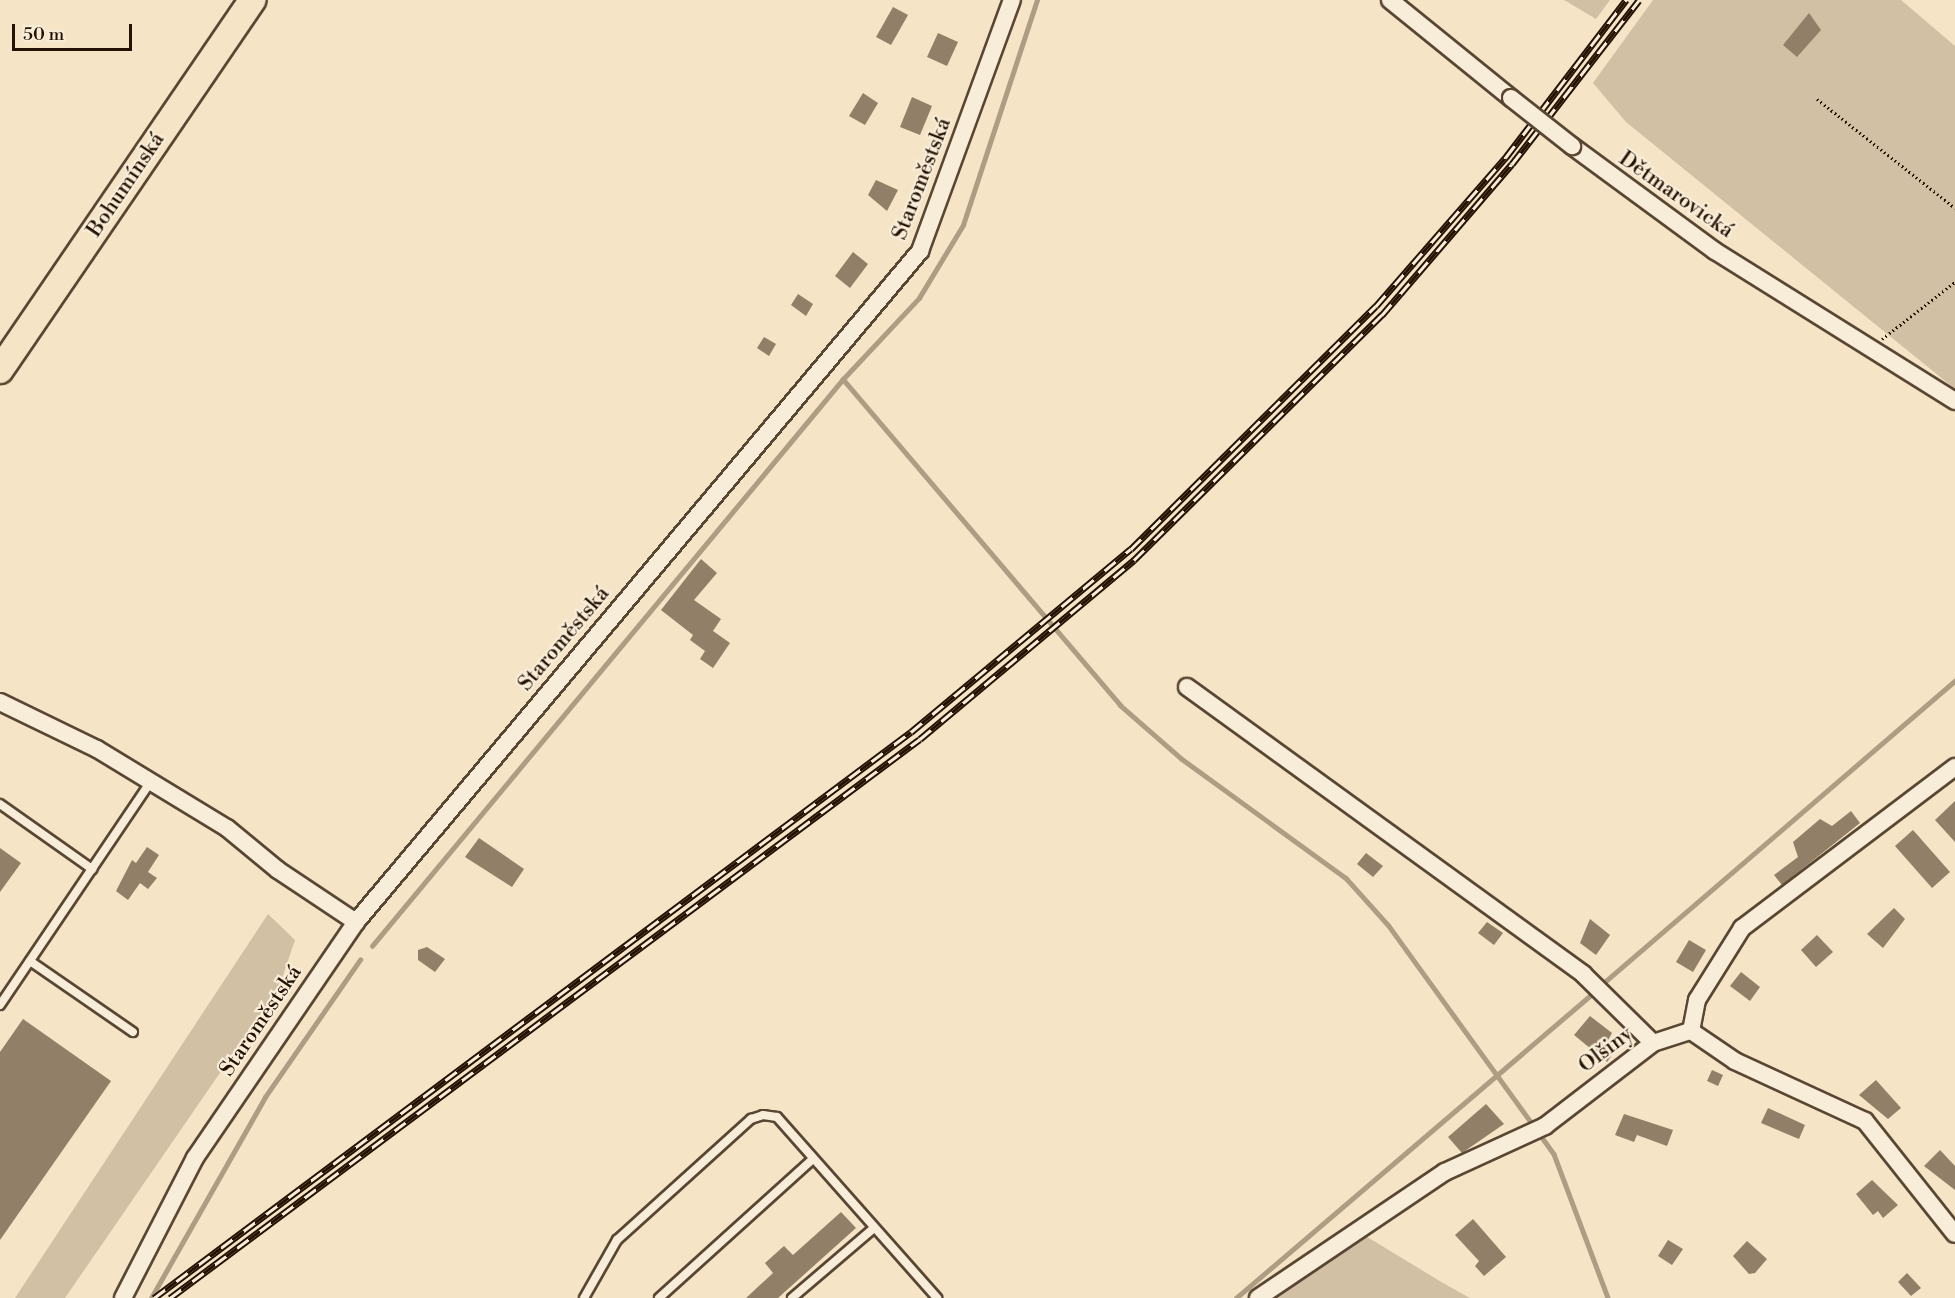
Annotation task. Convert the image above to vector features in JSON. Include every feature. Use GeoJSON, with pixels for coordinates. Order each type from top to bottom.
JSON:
{"type":"FeatureCollection","features":[{"type":"Feature","properties":{"kind":"main road","name":"Bohumínská"},"geometry":{"type":"LineString","coordinates":[[0,370],[252,0]]}},
{"type":"Feature","properties":{"kind":"street","name":"Staroměstská"},"geometry":{"type":"LineString","coordinates":[[123,1298],[195,1158],[356,921],[920,251],[1012,0]]}},
{"type":"Feature","properties":{"kind":"street","name":"Dětmarovická"},"geometry":{"type":"LineString","coordinates":[[1390,0],[1572,146],[1715,251],[1955,401]]}},
{"type":"Feature","properties":{"kind":"street"},"geometry":{"type":"LineString","coordinates":[[1187,687],[1583,974],[1653,1043]]}},
{"type":"Feature","properties":{"kind":"street"},"geometry":{"type":"LineString","coordinates":[[0,702],[151,782],[227,828],[278,870],[356,921]]}},
{"type":"Feature","properties":{"kind":"street"},"geometry":{"type":"LineString","coordinates":[[1955,767],[1742,928],[1697,1000],[1691,1031],[1735,1061],[1865,1121],[1955,1234]]}},
{"type":"Feature","properties":{"kind":"street","name":"Olšiny"},"geometry":{"type":"LineString","coordinates":[[1258,1298],[1445,1172],[1539,1130],[1653,1043],[1691,1031]]}},
{"type":"Feature","properties":{"kind":"lane"},"geometry":{"type":"LineString","coordinates":[[0,1005],[151,782]]}},
{"type":"Feature","properties":{"kind":"lane"},"geometry":{"type":"LineString","coordinates":[[0,804],[92,869]]}},
{"type":"Feature","properties":{"kind":"lane"},"geometry":{"type":"LineString","coordinates":[[30,961],[133,1032]]}},
{"type":"Feature","properties":{"kind":"lane"},"geometry":{"type":"LineString","coordinates":[[584,1298],[617,1240],[751,1119],[777,1118],[937,1298]]}},
{"type":"Feature","properties":{"kind":"lane"},"geometry":{"type":"LineString","coordinates":[[659,1298],[813,1159]]}},
{"type":"Feature","properties":{"kind":"lane"},"geometry":{"type":"LineString","coordinates":[[792,1298],[874,1228]]}},
{"type":"Feature","properties":{"kind":"path"},"geometry":{"type":"LineString","coordinates":[[1817,99],[1955,208]]}},
{"type":"Feature","properties":{"kind":"path"},"geometry":{"type":"LineString","coordinates":[[1871,347],[1955,282]]}},
{"type":"Feature","properties":{"kind":"shaded area"},"geometry":{"type":"Polygon","coordinates":[[[1564,0],[1610,0],[1596,19],[1564,0]]]}},
{"type":"Feature","properties":{"kind":"shaded area"},"geometry":{"type":"Polygon","coordinates":[[[1653,0],[1901,0],[1955,46],[1955,389],[1626,122],[1593,83],[1653,0]]]}},
{"type":"Feature","properties":{"kind":"shaded area"},"geometry":{"type":"Polygon","coordinates":[[[268,914],[295,940],[279,987],[65,1298],[15,1298],[268,914]]]}},
{"type":"Feature","properties":{"kind":"shaded area"},"geometry":{"type":"Polygon","coordinates":[[[1359,1232],[1443,1283],[1470,1298],[1269,1298],[1359,1232]]]}},
{"type":"Feature","properties":{"kind":"building"},"geometry":{"type":"Polygon","coordinates":[[[893,7],[908,15],[891,45],[876,37],[893,7]]]}},
{"type":"Feature","properties":{"kind":"building"},"geometry":{"type":"Polygon","coordinates":[[[1809,13],[1821,30],[1797,57],[1783,45],[1809,13]]]}},
{"type":"Feature","properties":{"kind":"building"},"geometry":{"type":"Polygon","coordinates":[[[938,33],[958,42],[947,66],[927,57],[938,33]]]}},
{"type":"Feature","properties":{"kind":"building"},"geometry":{"type":"Polygon","coordinates":[[[863,93],[878,103],[865,125],[849,116],[863,93]]]}},
{"type":"Feature","properties":{"kind":"building"},"geometry":{"type":"Polygon","coordinates":[[[912,97],[932,106],[920,135],[900,127],[912,97]]]}},
{"type":"Feature","properties":{"kind":"building"},"geometry":{"type":"Polygon","coordinates":[[[876,180],[898,190],[887,211],[868,195],[876,180]]]}},
{"type":"Feature","properties":{"kind":"building"},"geometry":{"type":"Polygon","coordinates":[[[853,252],[868,264],[850,288],[835,276],[853,252]]]}},
{"type":"Feature","properties":{"kind":"building"},"geometry":{"type":"Polygon","coordinates":[[[798,294],[813,304],[806,316],[791,305],[798,294]]]}},
{"type":"Feature","properties":{"kind":"building"},"geometry":{"type":"Polygon","coordinates":[[[764,337],[776,344],[769,356],[757,348],[764,337]]]}},
{"type":"Feature","properties":{"kind":"building"},"geometry":{"type":"Polygon","coordinates":[[[701,559],[717,573],[694,600],[721,619],[713,631],[730,643],[713,668],[700,659],[705,651],[690,640],[693,635],[661,610],[701,559]]]}},
{"type":"Feature","properties":{"kind":"building"},"geometry":{"type":"Polygon","coordinates":[[[1955,801],[1955,842],[1935,820],[1955,801]]]}},
{"type":"Feature","properties":{"kind":"building"},"geometry":{"type":"Polygon","coordinates":[[[1851,811],[1860,823],[1782,885],[1774,875],[1798,857],[1793,842],[1820,819],[1832,826],[1851,811]]]}},
{"type":"Feature","properties":{"kind":"building"},"geometry":{"type":"Polygon","coordinates":[[[1913,830],[1950,872],[1932,888],[1895,846],[1913,830]]]}},
{"type":"Feature","properties":{"kind":"building"},"geometry":{"type":"Polygon","coordinates":[[[479,838],[524,869],[512,887],[465,857],[479,838]]]}},
{"type":"Feature","properties":{"kind":"building"},"geometry":{"type":"Polygon","coordinates":[[[147,847],[159,855],[148,872],[157,878],[148,889],[140,883],[128,900],[116,891],[132,860],[136,863],[147,847]]]}},
{"type":"Feature","properties":{"kind":"building"},"geometry":{"type":"Polygon","coordinates":[[[0,848],[21,863],[0,892],[0,848]]]}},
{"type":"Feature","properties":{"kind":"building"},"geometry":{"type":"Polygon","coordinates":[[[1366,853],[1383,866],[1373,877],[1357,864],[1366,853]]]}},
{"type":"Feature","properties":{"kind":"building"},"geometry":{"type":"Polygon","coordinates":[[[1894,908],[1905,919],[1883,948],[1867,934],[1894,908]]]}},
{"type":"Feature","properties":{"kind":"building"},"geometry":{"type":"Polygon","coordinates":[[[1590,919],[1610,935],[1596,955],[1580,943],[1590,919]]]}},
{"type":"Feature","properties":{"kind":"building"},"geometry":{"type":"Polygon","coordinates":[[[1487,922],[1503,933],[1494,945],[1478,933],[1487,922]]]}},
{"type":"Feature","properties":{"kind":"building"},"geometry":{"type":"Polygon","coordinates":[[[1817,935],[1833,952],[1816,967],[1801,950],[1817,935]]]}},
{"type":"Feature","properties":{"kind":"building"},"geometry":{"type":"Polygon","coordinates":[[[1689,940],[1706,950],[1693,972],[1676,962],[1689,940]]]}},
{"type":"Feature","properties":{"kind":"building"},"geometry":{"type":"Polygon","coordinates":[[[427,947],[445,959],[435,972],[418,960],[418,950],[427,947]]]}},
{"type":"Feature","properties":{"kind":"building"},"geometry":{"type":"Polygon","coordinates":[[[1741,972],[1760,987],[1750,1001],[1730,986],[1741,972]]]}},
{"type":"Feature","properties":{"kind":"building"},"geometry":{"type":"Polygon","coordinates":[[[1590,1016],[1612,1033],[1606,1044],[1615,1051],[1607,1062],[1574,1035],[1590,1016]]]}},
{"type":"Feature","properties":{"kind":"building"},"geometry":{"type":"Polygon","coordinates":[[[23,1019],[111,1081],[0,1240],[0,1052],[23,1019]]]}},
{"type":"Feature","properties":{"kind":"building"},"geometry":{"type":"Polygon","coordinates":[[[1712,1070],[1723,1075],[1718,1086],[1707,1081],[1712,1070]]]}},
{"type":"Feature","properties":{"kind":"building"},"geometry":{"type":"Polygon","coordinates":[[[1876,1080],[1901,1108],[1888,1119],[1859,1095],[1876,1080]]]}},
{"type":"Feature","properties":{"kind":"building"},"geometry":{"type":"Polygon","coordinates":[[[1486,1104],[1504,1124],[1462,1153],[1448,1137],[1486,1104]]]}},
{"type":"Feature","properties":{"kind":"building"},"geometry":{"type":"Polygon","coordinates":[[[1768,1108],[1805,1125],[1799,1139],[1761,1123],[1768,1108]]]}},
{"type":"Feature","properties":{"kind":"building"},"geometry":{"type":"Polygon","coordinates":[[[1624,1114],[1673,1130],[1667,1146],[1637,1135],[1634,1142],[1615,1135],[1624,1114]]]}},
{"type":"Feature","properties":{"kind":"building"},"geometry":{"type":"Polygon","coordinates":[[[1940,1150],[1955,1166],[1955,1190],[1924,1166],[1940,1150]]]}},
{"type":"Feature","properties":{"kind":"building"},"geometry":{"type":"Polygon","coordinates":[[[1872,1180],[1898,1205],[1883,1218],[1878,1211],[1873,1215],[1856,1194],[1872,1180]]]}},
{"type":"Feature","properties":{"kind":"building"},"geometry":{"type":"Polygon","coordinates":[[[841,1212],[856,1228],[778,1298],[746,1298],[773,1273],[765,1263],[784,1246],[793,1255],[841,1212]]]}},
{"type":"Feature","properties":{"kind":"building"},"geometry":{"type":"Polygon","coordinates":[[[1473,1219],[1506,1257],[1484,1276],[1475,1266],[1479,1261],[1455,1235],[1473,1219]]]}},
{"type":"Feature","properties":{"kind":"building"},"geometry":{"type":"Polygon","coordinates":[[[1668,1240],[1683,1249],[1672,1265],[1658,1256],[1668,1240]]]}},
{"type":"Feature","properties":{"kind":"building"},"geometry":{"type":"Polygon","coordinates":[[[1747,1241],[1767,1259],[1755,1273],[1749,1274],[1733,1256],[1747,1241]]]}},
{"type":"Feature","properties":{"kind":"building"},"geometry":{"type":"Polygon","coordinates":[[[1907,1273],[1921,1288],[1911,1296],[1898,1282],[1907,1273]]]}},
{"type":"Feature","properties":{"kind":"waterway"},"geometry":{"type":"LineString","coordinates":[[372,946],[843,379],[919,298],[963,225],[1037,0]]}},
{"type":"Feature","properties":{"kind":"waterway"},"geometry":{"type":"LineString","coordinates":[[843,379],[1120,705],[1182,759],[1346,878],[1389,926],[1554,1154],[1608,1298]]}},
{"type":"Feature","properties":{"kind":"waterway"},"geometry":{"type":"LineString","coordinates":[[1600,986],[1955,681]]}},
{"type":"Feature","properties":{"kind":"waterway"},"geometry":{"type":"LineString","coordinates":[[151,1298],[265,1097],[360,960]]}},
{"type":"Feature","properties":{"kind":"waterway"},"geometry":{"type":"LineString","coordinates":[[1236,1298],[1594,992]]}},
{"type":"Feature","properties":{"kind":"railway"},"geometry":{"type":"LineString","coordinates":[[154,1298],[911,732],[1131,549],[1376,306],[1506,157],[1626,0]]}},
{"type":"Feature","properties":{"kind":"railway"},"geometry":{"type":"LineString","coordinates":[[170,1298],[920,739],[1134,560],[1382,315],[1512,164],[1639,0]]}}]}
